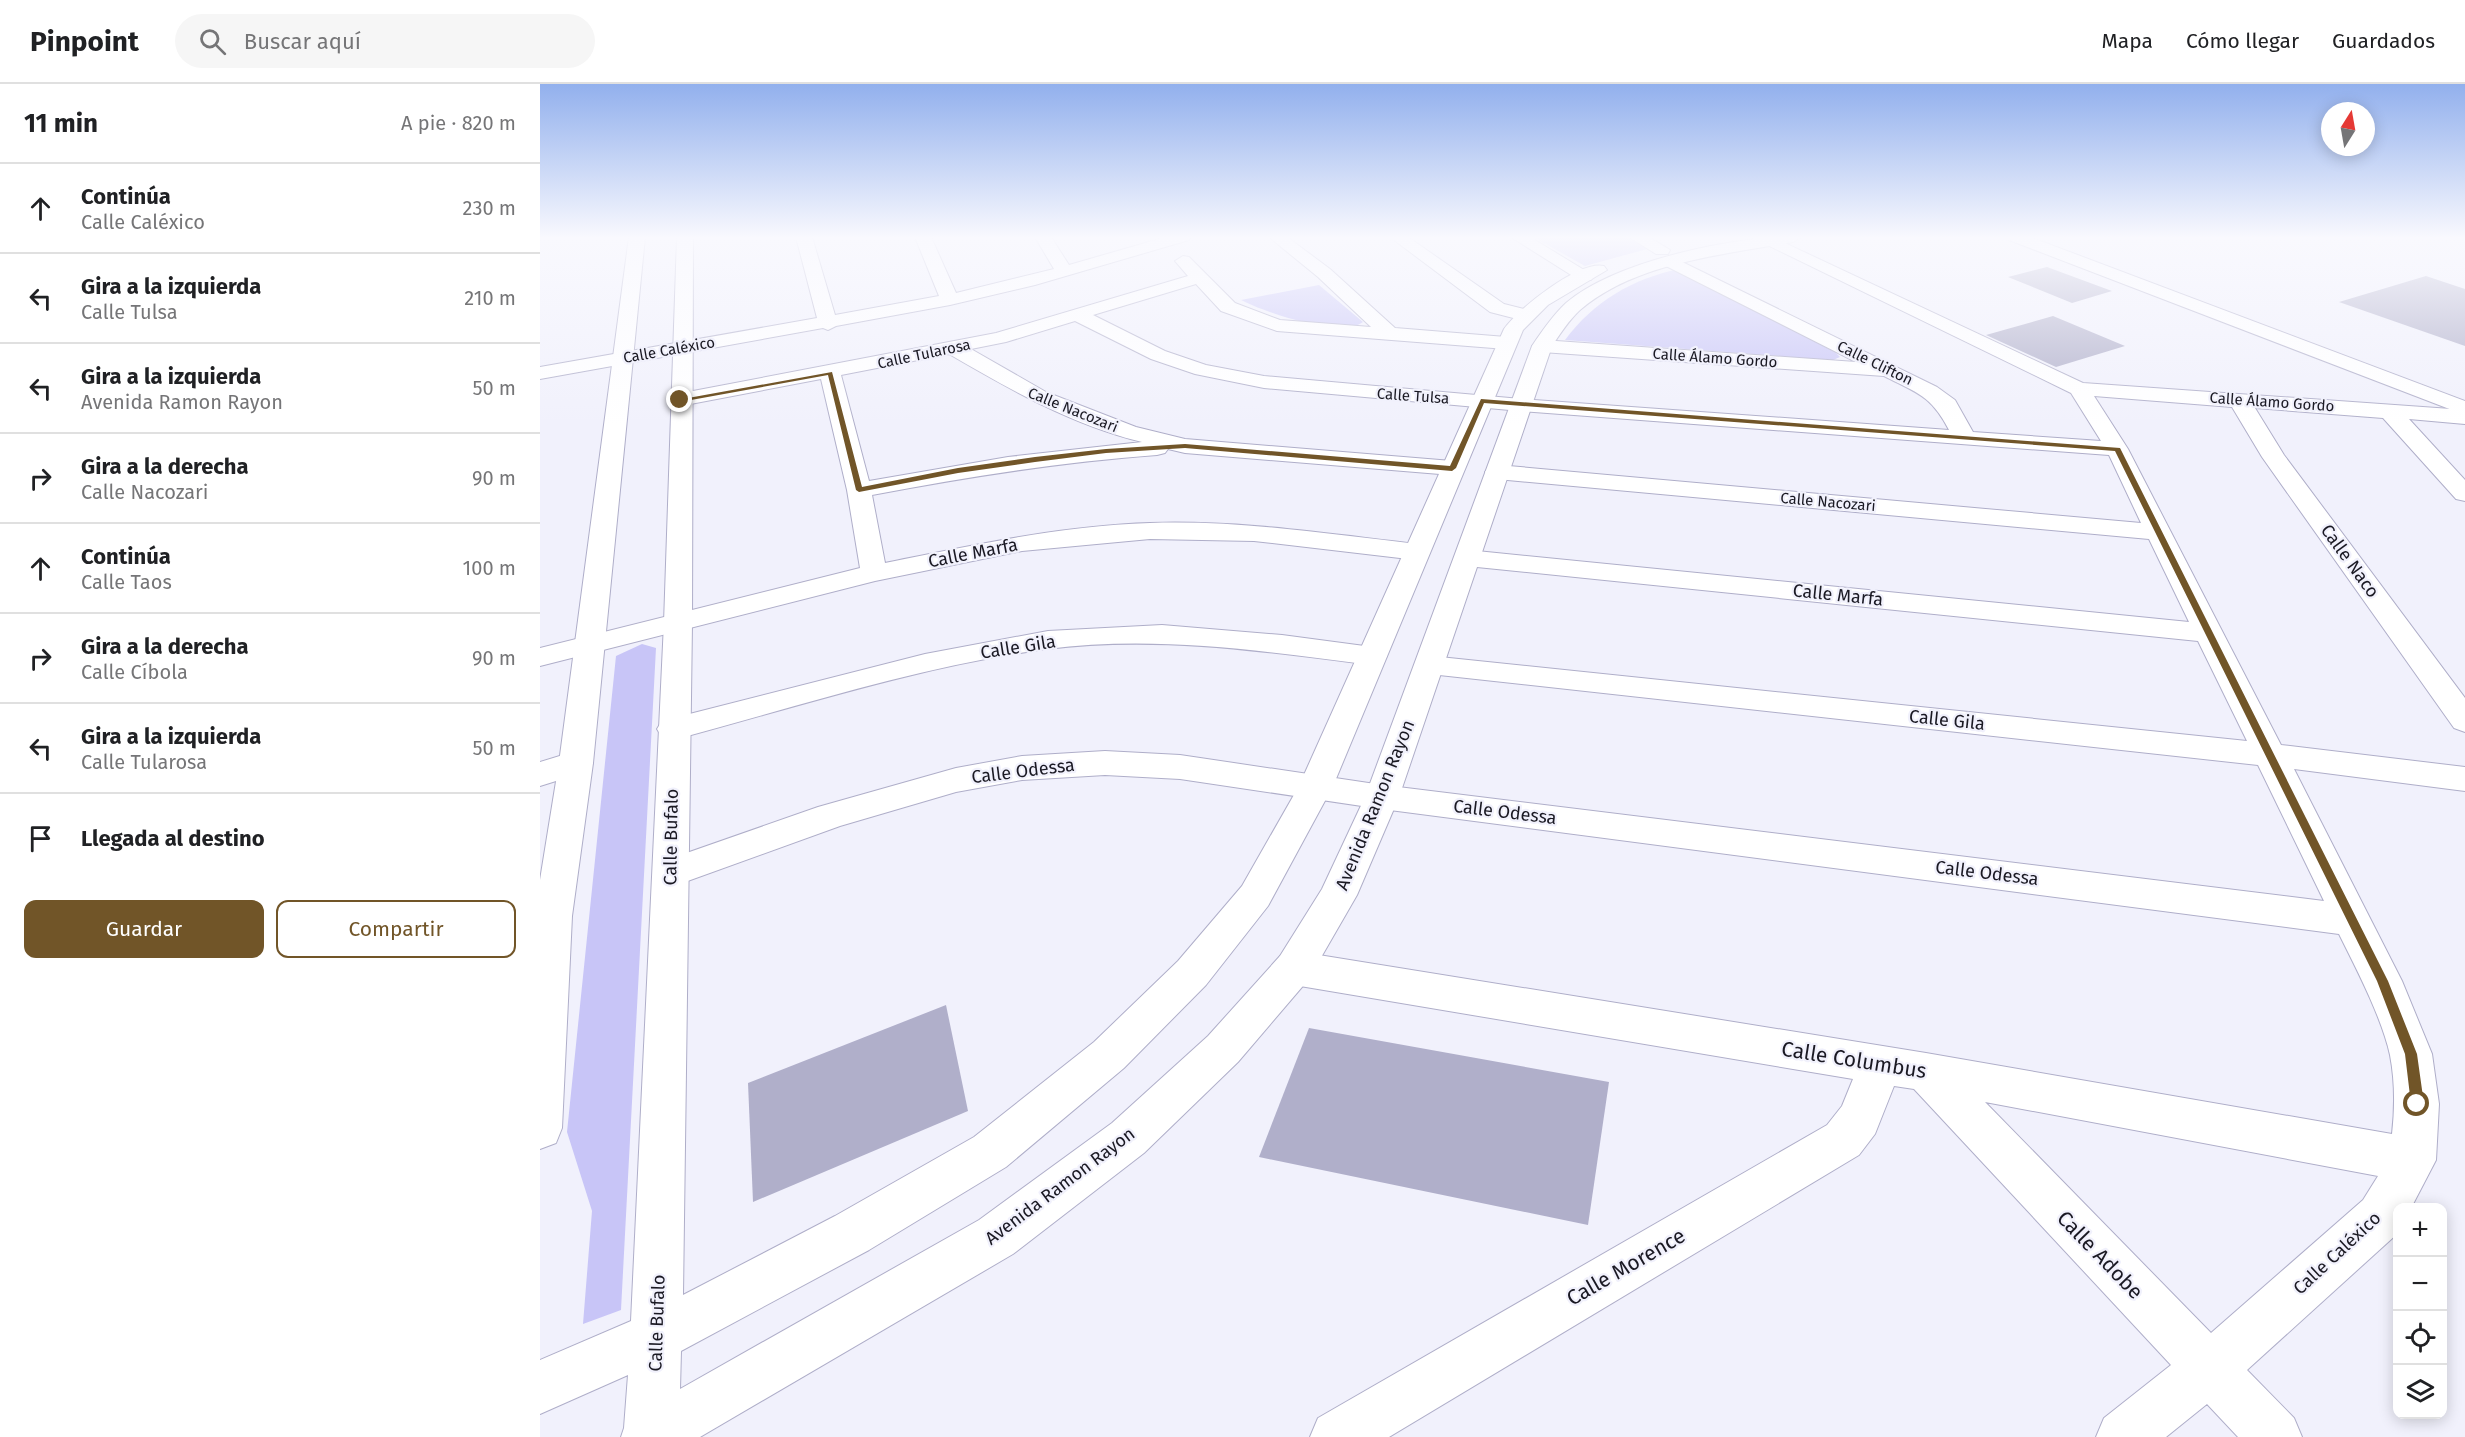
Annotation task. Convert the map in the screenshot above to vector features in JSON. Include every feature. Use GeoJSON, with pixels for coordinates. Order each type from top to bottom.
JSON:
{"type":"FeatureCollection","features":[{"type":"Feature","properties":{"kind":"street"},"geometry":{"type":"LineString","coordinates":[[540,1128],[546,918],[576,763],[630,300]]}},
{"type":"Feature","properties":{"kind":"street","name":"Calle Bufalo"},"geometry":{"type":"LineString","coordinates":[[650,1436],[658,1335],[673,729],[678,622],[682,300]]}},
{"type":"Feature","properties":{"kind":"street"},"geometry":{"type":"LineString","coordinates":[[821,300],[828,324]]}},
{"type":"Feature","properties":{"kind":"street","name":"Calle Caléxico"},"geometry":{"type":"LineString","coordinates":[[540,373],[828,324],[949,300]]}},
{"type":"Feature","properties":{"kind":"street","name":"Calle Tularosa"},"geometry":{"type":"LineString","coordinates":[[680,400],[954,348],[1080,316],[1129,300]]}},
{"type":"Feature","properties":{"kind":"street","name":"Calle Álamo Gordo"},"geometry":{"type":"LineString","coordinates":[[1221,300],[1228,307],[1267,322],[1302,329],[1390,335],[1524,335],[1887,370]]}},
{"type":"Feature","properties":{"kind":"street"},"geometry":{"type":"LineString","coordinates":[[1353,300],[1390,335]]}},
{"type":"Feature","properties":{"kind":"street"},"geometry":{"type":"LineString","coordinates":[[1486,300],[1524,335]]}},
{"type":"Feature","properties":{"kind":"street","name":"Avenida Ramon Rayon"},"geometry":{"type":"LineString","coordinates":[[540,1387],[658,1335],[852,1233],[990,1152],[1109,1055],[1192,973],[1255,896],[1316,786],[1481,401],[1524,335],[1551,300]]}},
{"type":"Feature","properties":{"kind":"street","name":"Avenida Ramon Rayon"},"geometry":{"type":"LineString","coordinates":[[1524,335],[1560,320],[1584,300]]}},
{"type":"Feature","properties":{"kind":"street","name":"Calle Clifton"},"geometry":{"type":"LineString","coordinates":[[1752,300],[1930,391],[1941,400],[1964,436]]}},
{"type":"Feature","properties":{"kind":"street"},"geometry":{"type":"LineString","coordinates":[[1900,300],[2079,389]]}},
{"type":"Feature","properties":{"kind":"street"},"geometry":{"type":"LineString","coordinates":[[2181,300],[2465,408]]}},
{"type":"Feature","properties":{"kind":"street"},"geometry":{"type":"LineString","coordinates":[[2225,300],[2465,389]]}},
{"type":"Feature","properties":{"kind":"street","name":"Calle Tulsa"},"geometry":{"type":"LineString","coordinates":[[1080,316],[1158,355],[1202,370],[1264,382],[1521,405],[2117,449]]}},
{"type":"Feature","properties":{"kind":"street","name":"Avenida Ramon Rayon"},"geometry":{"type":"LineString","coordinates":[[650,1436],[996,1237],[1128,1138],[1223,1049],[1294,968],[1338,895],[1382,797],[1430,665],[1521,405],[1524,335]]}},
{"type":"Feature","properties":{"kind":"street","name":"Calle Nacozari"},"geometry":{"type":"LineString","coordinates":[[954,348],[1038,397],[1128,432],[1185,446],[1452,468]]}},
{"type":"Feature","properties":{"kind":"street"},"geometry":{"type":"LineString","coordinates":[[830,373],[859,490],[874,573]]}},
{"type":"Feature","properties":{"kind":"street","name":"Calle Caléxico"},"geometry":{"type":"LineString","coordinates":[[2079,389],[2117,449],[2382,981],[2411,1054],[2417,1104],[2413,1160],[2380,1216],[2209,1369],[2123,1437]]}},
{"type":"Feature","properties":{"kind":"street","name":"Calle Álamo Gordo"},"geometry":{"type":"LineString","coordinates":[[2079,389],[2465,417]]}},
{"type":"Feature","properties":{"kind":"street","name":"Calle Naco"},"geometry":{"type":"LineString","coordinates":[[2238,399],[2274,457],[2465,721]]}},
{"type":"Feature","properties":{"kind":"street"},"geometry":{"type":"LineString","coordinates":[[2389,411],[2465,494]]}},
{"type":"Feature","properties":{"kind":"street"},"geometry":{"type":"LineString","coordinates":[[859,490],[1035,459],[1106,451],[1185,446]]}},
{"type":"Feature","properties":{"kind":"street","name":"Calle Nacozari"},"geometry":{"type":"LineString","coordinates":[[1497,472],[2159,532]]}},
{"type":"Feature","properties":{"kind":"street","name":"Calle Marfa"},"geometry":{"type":"LineString","coordinates":[[540,657],[874,573],[1022,543],[1150,531],[1254,533],[1417,552]]}},
{"type":"Feature","properties":{"kind":"street","name":"Calle Marfa"},"geometry":{"type":"LineString","coordinates":[[1467,558],[2209,633]]}},
{"type":"Feature","properties":{"kind":"street","name":"Calle Gila"},"geometry":{"type":"LineString","coordinates":[[673,729],[925,663],[1048,640],[1162,634],[1282,644],[1372,656]]}},
{"type":"Feature","properties":{"kind":"street","name":"Calle Gila"},"geometry":{"type":"LineString","coordinates":[[1430,665],[2270,755],[2465,779]]}},
{"type":"Feature","properties":{"kind":"street"},"geometry":{"type":"LineString","coordinates":[[540,774],[576,763]]}},
{"type":"Feature","properties":{"kind":"street","name":"Calle Odessa"},"geometry":{"type":"LineString","coordinates":[[670,873],[830,816],[956,780],[1022,768],[1105,763],[1169,767],[1382,797],[2352,920]]}},
{"type":"Feature","properties":{"kind":"street","name":"Calle Columbus"},"geometry":{"type":"LineString","coordinates":[[1294,968],[1903,1069],[2413,1160]]}},
{"type":"Feature","properties":{"kind":"street","name":"Calle Adobe"},"geometry":{"type":"LineString","coordinates":[[1903,1069],[2209,1369],[2275,1437]]}},
{"type":"Feature","properties":{"kind":"street","name":"Calle Morence"},"geometry":{"type":"LineString","coordinates":[[1337,1437],[1843,1140],[1903,1069]]}},
{"type":"Feature","properties":{"kind":"shaded area"},"geometry":{"type":"Polygon","coordinates":[[[1241,300],[1337,300],[1363,322],[1352,326],[1321,326],[1267,311],[1241,300]]]}},
{"type":"Feature","properties":{"kind":"shaded area"},"geometry":{"type":"Polygon","coordinates":[[[1605,300],[1738,300],[1840,357],[1833,360],[1565,340],[1576,326],[1605,300]]]}},
{"type":"Feature","properties":{"kind":"shaded area"},"geometry":{"type":"Polygon","coordinates":[[[642,644],[656,648],[621,1310],[583,1324],[592,1211],[567,1132],[616,656],[642,644]]]}},
{"type":"Feature","properties":{"kind":"building"},"geometry":{"type":"Polygon","coordinates":[[[2065,300],[2082,300],[2072,303],[2065,300]]]}},
{"type":"Feature","properties":{"kind":"building"},"geometry":{"type":"Polygon","coordinates":[[[2465,300],[2465,346],[2339,302],[2465,300]]]}},
{"type":"Feature","properties":{"kind":"building"},"geometry":{"type":"Polygon","coordinates":[[[2053,316],[2125,346],[2056,367],[1986,335],[2053,316]]]}},
{"type":"Feature","properties":{"kind":"building"},"geometry":{"type":"Polygon","coordinates":[[[946,1005],[968,1111],[753,1202],[748,1083],[946,1005]]]}},
{"type":"Feature","properties":{"kind":"building"},"geometry":{"type":"Polygon","coordinates":[[[1309,1028],[1609,1082],[1588,1225],[1259,1157],[1309,1028]]]}},
{"type":"Feature","properties":{"kind":"route"},"geometry":{"type":"LineString","coordinates":[[680,400],[830,373],[859,490],[1035,459],[1106,451],[1185,446],[1452,468],[1481,401],[2117,449],[2382,981],[2411,1054],[2417,1104]]}}]}
